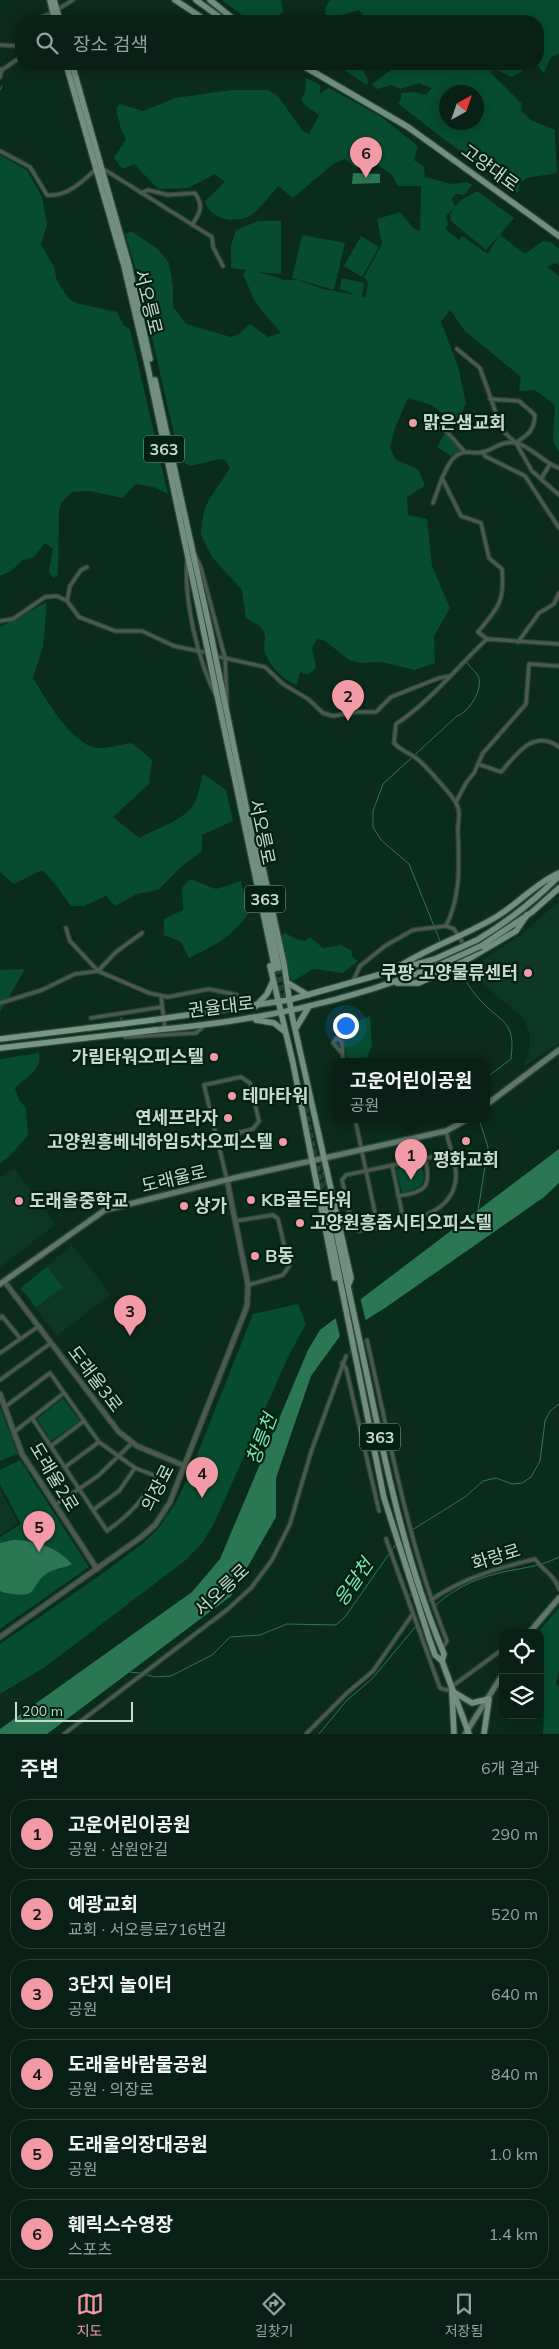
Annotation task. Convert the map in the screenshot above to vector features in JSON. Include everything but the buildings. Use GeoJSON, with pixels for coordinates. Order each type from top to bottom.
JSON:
{"type":"FeatureCollection","features":[{"type":"Feature","properties":{"kind":"highway","name":"권율대로"},"geometry":{"type":"LineString","coordinates":[[0,1040],[154,1020]]}},
{"type":"Feature","properties":{"kind":"highway","name":"권율대로"},"geometry":{"type":"LineString","coordinates":[[0,1048],[155,1030]]}},
{"type":"Feature","properties":{"kind":"main road"},"geometry":{"type":"LineString","coordinates":[[50,0],[54,15]]}},
{"type":"Feature","properties":{"kind":"main road"},"geometry":{"type":"LineString","coordinates":[[54,0],[58,15]]}},
{"type":"Feature","properties":{"kind":"main road"},"geometry":{"type":"LineString","coordinates":[[175,0],[198,15]]}},
{"type":"Feature","properties":{"kind":"main road"},"geometry":{"type":"LineString","coordinates":[[196,0],[217,15]]}},
{"type":"Feature","properties":{"kind":"main road"},"geometry":{"type":"LineString","coordinates":[[210,0],[229,15]]}},
{"type":"Feature","properties":{"kind":"main road","name":"서오릉로"},"geometry":{"type":"LineString","coordinates":[[68,70],[99,168]]}},
{"type":"Feature","properties":{"kind":"main road","name":"서오릉로"},"geometry":{"type":"LineString","coordinates":[[74,70],[136,316],[227,710],[252,829],[277,969],[219,702],[190,550]]}},
{"type":"Feature","properties":{"kind":"main road","name":"고양대로"},"geometry":{"type":"LineString","coordinates":[[310,70],[408,126],[559,236]]}},
{"type":"Feature","properties":{"kind":"main road"},"geometry":{"type":"LineString","coordinates":[[252,829],[265,875],[288,983],[289,1000],[295,1030],[351,1278],[348,1288]]}},
{"type":"Feature","properties":{"kind":"main road"},"geometry":{"type":"LineString","coordinates":[[248,838],[248,855],[273,982],[314,1160],[326,1239],[336,1283],[341,1292]]}},
{"type":"Feature","properties":{"kind":"main road"},"geometry":{"type":"LineString","coordinates":[[390,973],[411,958],[459,938],[498,916],[547,878],[559,875]]}},
{"type":"Feature","properties":{"kind":"main road","name":"권율대로"},"geometry":{"type":"LineString","coordinates":[[154,1020],[289,1000],[435,959],[477,940],[526,906],[559,875]]}},
{"type":"Feature","properties":{"kind":"main road"},"geometry":{"type":"LineString","coordinates":[[392,983],[419,983],[472,957],[516,931],[527,915],[559,888]]}},
{"type":"Feature","properties":{"kind":"main road","name":"권율대로"},"geometry":{"type":"LineString","coordinates":[[155,1030],[281,1014],[392,983],[481,946],[527,915]]}},
{"type":"Feature","properties":{"kind":"main road"},"geometry":{"type":"LineString","coordinates":[[256,1006],[267,994],[273,982]]}},
{"type":"Feature","properties":{"kind":"main road"},"geometry":{"type":"LineString","coordinates":[[288,983],[308,994]]}},
{"type":"Feature","properties":{"kind":"main road"},"geometry":{"type":"LineString","coordinates":[[295,1030],[301,1016],[310,1007]]}},
{"type":"Feature","properties":{"kind":"main road"},"geometry":{"type":"LineString","coordinates":[[252,1019],[274,1023],[286,1034]]}},
{"type":"Feature","properties":{"kind":"main road"},"geometry":{"type":"LineString","coordinates":[[490,1102],[559,1050]]}},
{"type":"Feature","properties":{"kind":"main road","name":"도래울로"},"geometry":{"type":"LineString","coordinates":[[2,1280],[105,1210],[227,1180],[446,1131],[461,1123]]}},
{"type":"Feature","properties":{"kind":"main road","name":"363"},"geometry":{"type":"LineString","coordinates":[[442,1661],[435,1655],[423,1622],[384,1498],[341,1292],[326,1195],[403,1532],[430,1620],[442,1649],[442,1661],[467,1733]]}},
{"type":"Feature","properties":{"kind":"main road"},"geometry":{"type":"LineString","coordinates":[[532,1629],[559,1598]]}},
{"type":"Feature","properties":{"kind":"main road"},"geometry":{"type":"LineString","coordinates":[[467,1733],[499,1681]]}},
{"type":"Feature","properties":{"kind":"main road"},"geometry":{"type":"LineString","coordinates":[[452,1689],[472,1703],[489,1699]]}},
{"type":"Feature","properties":{"kind":"main road"},"geometry":{"type":"LineString","coordinates":[[452,1689],[454,1734]]}},
{"type":"Feature","properties":{"kind":"main road"},"geometry":{"type":"LineString","coordinates":[[484,1734],[489,1699]]}},
{"type":"Feature","properties":{"kind":"street"},"geometry":{"type":"LineString","coordinates":[[60,8],[73,0]]}},
{"type":"Feature","properties":{"kind":"street"},"geometry":{"type":"LineString","coordinates":[[0,45],[15,46]]}},
{"type":"Feature","properties":{"kind":"street"},"geometry":{"type":"LineString","coordinates":[[0,76],[1,69],[15,60]]}},
{"type":"Feature","properties":{"kind":"street"},"geometry":{"type":"LineString","coordinates":[[0,151],[30,167],[47,195],[57,196],[76,187],[99,168],[212,237],[212,247],[222,266]]}},
{"type":"Feature","properties":{"kind":"street"},"geometry":{"type":"LineString","coordinates":[[140,194],[148,190],[168,195],[195,194],[201,201],[200,213],[192,225]]}},
{"type":"Feature","properties":{"kind":"street"},"geometry":{"type":"LineString","coordinates":[[457,349],[480,368],[487,384],[490,399],[505,433],[516,442],[526,446],[550,464],[559,468]]}},
{"type":"Feature","properties":{"kind":"street"},"geometry":{"type":"LineString","coordinates":[[433,503],[451,459],[465,452],[483,452],[502,442],[516,442],[531,432],[535,426],[535,415],[519,401],[490,399]]}},
{"type":"Feature","properties":{"kind":"street"},"geometry":{"type":"LineString","coordinates":[[433,423],[447,432],[465,452]]}},
{"type":"Feature","properties":{"kind":"street"},"geometry":{"type":"LineString","coordinates":[[516,442],[532,471],[559,496]]}},
{"type":"Feature","properties":{"kind":"street"},"geometry":{"type":"LineString","coordinates":[[483,452],[525,476],[559,528]]}},
{"type":"Feature","properties":{"kind":"street"},"geometry":{"type":"LineString","coordinates":[[541,479],[550,464]]}},
{"type":"Feature","properties":{"kind":"street"},"geometry":{"type":"LineString","coordinates":[[442,478],[461,516],[481,523],[489,558],[502,569],[504,586],[499,607],[478,632],[487,639],[559,644]]}},
{"type":"Feature","properties":{"kind":"street","name":"서오릉로"},"geometry":{"type":"LineString","coordinates":[[190,550],[186,577],[198,650],[219,702]]}},
{"type":"Feature","properties":{"kind":"street","name":"서오릉로"},"geometry":{"type":"LineString","coordinates":[[190,550],[202,568],[225,658],[228,689],[227,710]]}},
{"type":"Feature","properties":{"kind":"street"},"geometry":{"type":"LineString","coordinates":[[67,602],[70,586],[80,570],[87,568]]}},
{"type":"Feature","properties":{"kind":"street"},"geometry":{"type":"LineString","coordinates":[[518,642],[539,613],[554,604],[559,593]]}},
{"type":"Feature","properties":{"kind":"street"},"geometry":{"type":"LineString","coordinates":[[0,621],[13,619],[46,596],[57,596],[67,602],[79,617],[115,631],[142,630],[174,646],[203,652]]}},
{"type":"Feature","properties":{"kind":"street"},"geometry":{"type":"LineString","coordinates":[[446,926],[454,910],[458,890],[460,864],[458,831],[460,812],[456,802],[413,756],[394,743],[396,724],[409,715],[451,676],[487,639]]}},
{"type":"Feature","properties":{"kind":"street"},"geometry":{"type":"LineString","coordinates":[[220,656],[265,667],[283,684],[308,699],[323,712],[333,716],[357,712],[376,712],[391,697],[439,678],[451,676]]}},
{"type":"Feature","properties":{"kind":"street"},"geometry":{"type":"LineString","coordinates":[[456,802],[483,753],[526,704],[529,664],[559,666]]}},
{"type":"Feature","properties":{"kind":"street"},"geometry":{"type":"LineString","coordinates":[[478,764],[501,772],[524,745],[538,741],[559,747]]}},
{"type":"Feature","properties":{"kind":"street"},"geometry":{"type":"LineString","coordinates":[[351,984],[360,966],[385,946],[413,930],[446,926],[454,929],[472,957]]}},
{"type":"Feature","properties":{"kind":"street"},"geometry":{"type":"LineString","coordinates":[[66,928],[70,941],[98,971],[149,993],[161,996],[168,997],[209,989],[236,995],[240,1008]]}},
{"type":"Feature","properties":{"kind":"street"},"geometry":{"type":"LineString","coordinates":[[2,1003],[42,990],[75,974],[98,971],[116,952],[142,933]]}},
{"type":"Feature","properties":{"kind":"street"},"geometry":{"type":"LineString","coordinates":[[161,996],[165,1029]]}},
{"type":"Feature","properties":{"kind":"street"},"geometry":{"type":"LineString","coordinates":[[91,1018],[162,1007]]}},
{"type":"Feature","properties":{"kind":"street"},"geometry":{"type":"LineString","coordinates":[[124,1035],[124,1038],[196,1032],[206,1025]]}},
{"type":"Feature","properties":{"kind":"street"},"geometry":{"type":"LineString","coordinates":[[341,1052],[342,1058]]}},
{"type":"Feature","properties":{"kind":"street","name":"의장로"},"geometry":{"type":"LineString","coordinates":[[0,1637],[140,1538],[154,1524],[170,1502],[247,1306],[248,1285],[236,1221],[227,1180],[216,1138],[204,1085],[241,1077],[250,1083],[259,1121],[253,1129],[216,1138]]}},
{"type":"Feature","properties":{"kind":"street"},"geometry":{"type":"LineString","coordinates":[[357,1123],[368,1170],[378,1227]]}},
{"type":"Feature","properties":{"kind":"street"},"geometry":{"type":"LineString","coordinates":[[446,1131],[451,1153],[456,1176],[450,1196],[433,1212],[404,1222],[359,1231],[353,1229],[342,1180],[346,1175],[451,1153]]}},
{"type":"Feature","properties":{"kind":"street"},"geometry":{"type":"LineString","coordinates":[[398,1196],[415,1194],[426,1186],[429,1176],[425,1158]]}},
{"type":"Feature","properties":{"kind":"street"},"geometry":{"type":"LineString","coordinates":[[392,1165],[404,1222]]}},
{"type":"Feature","properties":{"kind":"street"},"geometry":{"type":"LineString","coordinates":[[236,1221],[273,1215],[278,1219],[289,1266],[283,1276],[248,1285]]}},
{"type":"Feature","properties":{"kind":"street","name":"도래울3로"},"geometry":{"type":"LineString","coordinates":[[2,1280],[39,1326],[111,1424],[132,1443],[185,1466]]}},
{"type":"Feature","properties":{"kind":"street"},"geometry":{"type":"LineString","coordinates":[[0,1318],[2,1316],[20,1338]]}},
{"type":"Feature","properties":{"kind":"street"},"geometry":{"type":"LineString","coordinates":[[0,1353],[39,1326]]}},
{"type":"Feature","properties":{"kind":"street"},"geometry":{"type":"LineString","coordinates":[[368,1340],[409,1529],[426,1589],[447,1641],[442,1649]]}},
{"type":"Feature","properties":{"kind":"street"},"geometry":{"type":"LineString","coordinates":[[0,1380],[51,1343]]}},
{"type":"Feature","properties":{"kind":"street","name":"서오릉로"},"geometry":{"type":"LineString","coordinates":[[64,1734],[228,1609],[251,1588],[272,1560],[290,1524],[308,1461],[342,1362],[346,1356]]}},
{"type":"Feature","properties":{"kind":"street"},"geometry":{"type":"LineString","coordinates":[[342,1362],[346,1368],[379,1511]]}},
{"type":"Feature","properties":{"kind":"street"},"geometry":{"type":"LineString","coordinates":[[4,1407],[50,1372],[99,1442],[135,1468],[156,1476],[146,1496],[133,1511],[107,1531],[32,1418]]}},
{"type":"Feature","properties":{"kind":"street"},"geometry":{"type":"LineString","coordinates":[[14,1432],[64,1393]]}},
{"type":"Feature","properties":{"kind":"street","name":"도래울2로"},"geometry":{"type":"LineString","coordinates":[[0,1394],[22,1454],[96,1569]]}},
{"type":"Feature","properties":{"kind":"street"},"geometry":{"type":"LineString","coordinates":[[51,1446],[84,1421]]}},
{"type":"Feature","properties":{"kind":"street"},"geometry":{"type":"LineString","coordinates":[[65,1467],[99,1442]]}},
{"type":"Feature","properties":{"kind":"street"},"geometry":{"type":"LineString","coordinates":[[54,1505],[119,1458],[132,1443]]}},
{"type":"Feature","properties":{"kind":"street"},"geometry":{"type":"LineString","coordinates":[[93,1510],[119,1491],[135,1468]]}},
{"type":"Feature","properties":{"kind":"street"},"geometry":{"type":"LineString","coordinates":[[386,1539],[438,1685],[442,1690],[452,1689],[499,1652]]}},
{"type":"Feature","properties":{"kind":"street","name":"화랑로"},"geometry":{"type":"LineString","coordinates":[[432,1602],[449,1588],[493,1569],[535,1559],[543,1571],[554,1577],[559,1589]]}},
{"type":"Feature","properties":{"kind":"street"},"geometry":{"type":"LineString","coordinates":[[306,1734],[347,1693],[373,1671],[412,1614]]}},
{"type":"Feature","properties":{"kind":"shaded area"},"geometry":{"type":"Polygon","coordinates":[[[222,0],[283,0],[281,1],[283,11],[280,15],[242,15],[222,0]]]}},
{"type":"Feature","properties":{"kind":"shaded area"},"geometry":{"type":"Polygon","coordinates":[[[330,0],[559,0],[559,54],[551,57],[544,73],[541,70],[544,70],[544,15],[363,15],[359,10],[341,15],[326,15],[325,8],[330,0]]]}},
{"type":"Feature","properties":{"kind":"shaded area"},"geometry":{"type":"Polygon","coordinates":[[[344,70],[363,70],[368,80],[367,85],[344,70]]]}},
{"type":"Feature","properties":{"kind":"shaded area"},"geometry":{"type":"Polygon","coordinates":[[[391,70],[496,70],[490,72],[522,104],[521,111],[531,120],[555,130],[557,173],[527,178],[520,183],[518,193],[398,103],[401,100],[401,93],[414,92],[426,95],[432,88],[419,83],[400,89],[391,85],[377,89],[372,84],[391,70]]]}},
{"type":"Feature","properties":{"kind":"shaded area"},"geometry":{"type":"Polygon","coordinates":[[[496,70],[524,70],[512,77],[496,70]]]}},
{"type":"Feature","properties":{"kind":"shaded area"},"geometry":{"type":"Polygon","coordinates":[[[306,78],[320,85],[320,94],[328,88],[331,89],[380,116],[418,146],[414,160],[424,167],[425,177],[452,184],[467,182],[472,185],[464,195],[456,194],[452,198],[455,207],[461,200],[477,191],[514,218],[500,235],[525,254],[543,241],[551,242],[559,249],[559,265],[555,263],[547,267],[559,276],[559,452],[553,442],[555,405],[535,390],[519,391],[521,377],[465,331],[450,310],[441,322],[458,366],[466,404],[456,423],[431,405],[408,398],[395,428],[390,448],[396,460],[418,469],[425,486],[407,497],[408,515],[427,519],[432,566],[450,608],[434,636],[435,663],[415,670],[381,662],[361,663],[349,660],[325,641],[317,639],[312,648],[316,668],[308,675],[300,672],[297,685],[286,680],[271,665],[265,653],[264,631],[246,618],[242,590],[212,557],[201,535],[203,515],[208,501],[230,468],[225,460],[220,459],[190,466],[180,460],[137,273],[125,234],[131,231],[158,249],[169,263],[173,288],[173,307],[186,324],[231,337],[239,334],[250,324],[268,337],[281,333],[255,302],[243,274],[246,270],[231,268],[231,245],[236,230],[258,221],[281,221],[281,274],[258,272],[285,280],[298,280],[323,289],[356,295],[340,289],[342,278],[364,283],[362,296],[366,297],[368,282],[364,277],[382,244],[377,219],[400,212],[413,228],[420,231],[421,186],[398,186],[392,175],[375,163],[356,168],[345,159],[333,164],[293,198],[278,186],[251,215],[238,220],[230,220],[217,216],[207,207],[205,201],[225,182],[215,174],[188,188],[158,189],[134,164],[122,169],[114,158],[126,139],[121,129],[116,108],[120,104],[143,111],[175,98],[231,90],[268,90],[278,96],[303,131],[309,134],[319,115],[301,100],[305,92],[306,78]],[[454,208],[446,216],[448,224],[445,229],[459,240],[462,236],[488,254],[499,235],[486,250],[451,221],[450,215],[454,208]]]}},
{"type":"Feature","properties":{"kind":"shaded area"},"geometry":{"type":"Polygon","coordinates":[[[0,155],[27,170],[42,197],[47,225],[41,244],[54,267],[57,281],[69,299],[76,303],[117,312],[124,326],[130,329],[168,494],[153,487],[135,484],[123,498],[89,491],[72,492],[62,502],[59,509],[58,575],[53,578],[49,571],[53,549],[45,543],[34,557],[23,560],[11,571],[0,576],[0,155]]]}},
{"type":"Feature","properties":{"kind":"shaded area"},"geometry":{"type":"Polygon","coordinates":[[[353,173],[380,174],[380,183],[352,184],[353,173]]]}},
{"type":"Feature","properties":{"kind":"shaded area"},"geometry":{"type":"Polygon","coordinates":[[[302,235],[345,243],[334,290],[292,278],[302,235]]]}},
{"type":"Feature","properties":{"kind":"shaded area"},"geometry":{"type":"Polygon","coordinates":[[[361,236],[379,247],[362,277],[344,266],[361,236]]]}},
{"type":"Feature","properties":{"kind":"shaded area"},"geometry":{"type":"Polygon","coordinates":[[[445,433],[462,451],[451,456],[437,447],[445,433]]]}},
{"type":"Feature","properties":{"kind":"shaded area"},"geometry":{"type":"Polygon","coordinates":[[[47,602],[43,646],[33,678],[52,708],[68,729],[87,745],[101,748],[132,743],[152,760],[149,784],[113,817],[139,838],[178,819],[191,808],[195,802],[203,774],[226,790],[233,821],[202,835],[202,851],[181,867],[158,890],[137,894],[115,906],[106,896],[84,906],[71,906],[42,870],[14,884],[0,872],[0,627],[47,602]]]}},
{"type":"Feature","properties":{"kind":"shaded area"},"geometry":{"type":"Polygon","coordinates":[[[190,879],[216,889],[241,881],[248,914],[229,935],[215,945],[189,958],[181,942],[164,935],[164,919],[183,910],[182,888],[190,879]]]}},
{"type":"Feature","properties":{"kind":"shaded area","name":"쿠팡 고양물류센터"},"geometry":{"type":"Polygon","coordinates":[[[559,901],[559,1043],[523,1067],[529,1052],[530,1035],[524,1019],[482,983],[473,966],[521,935],[559,901]]]}},
{"type":"Feature","properties":{"kind":"shaded area"},"geometry":{"type":"Polygon","coordinates":[[[285,933],[298,940],[305,941],[310,937],[323,948],[341,945],[351,950],[353,957],[358,961],[343,973],[313,969],[292,982],[277,940],[285,933]]]}},
{"type":"Feature","properties":{"kind":"shaded area"},"geometry":{"type":"Polygon","coordinates":[[[25,969],[0,1012],[0,970],[25,969]]]}},
{"type":"Feature","properties":{"kind":"shaded area"},"geometry":{"type":"Polygon","coordinates":[[[370,1016],[372,1046],[367,1058],[347,1058],[342,1027],[370,1016]]]}},
{"type":"Feature","properties":{"kind":"shaded area"},"geometry":{"type":"Polygon","coordinates":[[[39,1053],[36,1069],[15,1088],[19,1100],[26,1108],[28,1135],[10,1156],[0,1163],[0,1059],[39,1053]]]}},
{"type":"Feature","properties":{"kind":"shaded area"},"geometry":{"type":"Polygon","coordinates":[[[559,1149],[559,1183],[544,1197],[385,1308],[340,1336],[311,1376],[276,1478],[276,1517],[231,1596],[47,1734],[0,1734],[0,1729],[192,1592],[220,1559],[308,1350],[320,1330],[559,1149]]]}},
{"type":"Feature","properties":{"kind":"shaded area"},"geometry":{"type":"Polygon","coordinates":[[[421,1164],[424,1177],[422,1184],[419,1187],[402,1193],[396,1169],[421,1164]]]}},
{"type":"Feature","properties":{"kind":"shaded area","name":"도래울중학교"},"geometry":{"type":"Polygon","coordinates":[[[14,1168],[56,1224],[0,1267],[0,1178],[14,1168]]]}},
{"type":"Feature","properties":{"kind":"shaded area"},"geometry":{"type":"Polygon","coordinates":[[[72,1245],[111,1294],[57,1336],[20,1288],[72,1245]]]}},
{"type":"Feature","properties":{"kind":"shaded area"},"geometry":{"type":"Polygon","coordinates":[[[47,1267],[63,1287],[36,1307],[21,1288],[47,1267]]]}},
{"type":"Feature","properties":{"kind":"shaded area"},"geometry":{"type":"Polygon","coordinates":[[[298,1304],[306,1324],[289,1355],[213,1526],[202,1543],[186,1560],[45,1667],[0,1694],[0,1644],[99,1576],[142,1544],[158,1529],[175,1504],[190,1473],[253,1314],[298,1304]]]}},
{"type":"Feature","properties":{"kind":"shaded area"},"geometry":{"type":"Polygon","coordinates":[[[63,1398],[80,1421],[51,1441],[37,1419],[63,1398]]]}},
{"type":"Feature","properties":{"kind":"shaded area"},"geometry":{"type":"Polygon","coordinates":[[[0,1407],[18,1454],[0,1461],[0,1407]]]}},
{"type":"Feature","properties":{"kind":"shaded area"},"geometry":{"type":"Polygon","coordinates":[[[20,1460],[89,1567],[0,1629],[0,1537],[21,1524],[0,1484],[0,1470],[20,1460]]]}},
{"type":"Feature","properties":{"kind":"shaded area"},"geometry":{"type":"Polygon","coordinates":[[[0,1489],[18,1523],[0,1535],[0,1489]]]}},
{"type":"Feature","properties":{"kind":"shaded area"},"geometry":{"type":"Polygon","coordinates":[[[13,1540],[29,1541],[53,1549],[72,1564],[49,1572],[42,1577],[33,1591],[24,1595],[2,1592],[0,1591],[0,1543],[13,1540]]]}},
{"type":"Feature","properties":{"kind":"shaded area"},"geometry":{"type":"Polygon","coordinates":[[[559,1608],[559,1671],[556,1683],[559,1687],[559,1734],[543,1734],[544,1629],[541,1629],[559,1608]]]}},
{"type":"Feature","properties":{"kind":"pier"},"geometry":{"type":"Polygon","coordinates":[[[360,1297],[366,1322],[341,1340],[335,1316],[360,1297]]]}},
{"type":"Feature","properties":{"kind":"waterway"},"geometry":{"type":"LineString","coordinates":[[0,90],[2,86]]}},
{"type":"Feature","properties":{"kind":"waterway"},"geometry":{"type":"LineString","coordinates":[[440,941],[409,864],[381,840],[373,827],[373,811],[383,784],[457,716],[462,714],[474,699],[479,687],[479,681],[477,674],[467,663]]}},
{"type":"Feature","properties":{"kind":"waterway"},"geometry":{"type":"LineString","coordinates":[[457,967],[477,996],[506,1024],[509,1030],[512,1046],[511,1059],[490,1075]]}},
{"type":"Feature","properties":{"kind":"waterway"},"geometry":{"type":"LineString","coordinates":[[478,1211],[488,1147],[480,1123]]}},
{"type":"Feature","properties":{"kind":"waterway","name":"응달천"},"geometry":{"type":"LineString","coordinates":[[412,1530],[465,1497],[483,1481],[496,1478],[512,1484],[522,1483],[531,1477],[540,1461],[545,1421],[550,1411],[559,1404]]}},
{"type":"Feature","properties":{"kind":"waterway","name":"응달천"},"geometry":{"type":"LineString","coordinates":[[144,1674],[155,1677],[171,1676],[212,1655],[230,1637],[260,1635],[287,1624],[336,1625],[345,1617],[396,1544]]}},
{"type":"Feature","properties":{"kind":"waterway"},"geometry":{"type":"LineString","coordinates":[[436,1605],[456,1590],[479,1579],[544,1563],[559,1557]]}},
{"type":"Feature","properties":{"kind":"waterway"},"geometry":{"type":"LineString","coordinates":[[319,1734],[347,1700],[372,1679],[416,1626]]}},
{"type":"Feature","properties":{"kind":"waterway","name":"응달천"},"geometry":{"type":"LineString","coordinates":[[129,1672],[140,1673]]}},
{"type":"Feature","properties":{"kind":"tunnel"},"geometry":{"type":"LineString","coordinates":[[279,968],[288,1005]]}},
{"type":"Feature","properties":{"kind":"tunnel"},"geometry":{"type":"LineString","coordinates":[[275,969],[280,999]]}},
{"type":"Feature","properties":{"kind":"tunnel"},"geometry":{"type":"LineString","coordinates":[[121,1017],[124,1033]]}},
{"type":"Feature","properties":{"kind":"tunnel"},"geometry":{"type":"LineString","coordinates":[[305,1108],[323,1196]]}},
{"type":"Feature","properties":{"kind":"tunnel"},"geometry":{"type":"LineString","coordinates":[[321,1155],[329,1195]]}},
{"type":"Feature","properties":{"kind":"tunnel"},"geometry":{"type":"LineString","coordinates":[[346,1356],[367,1340]]}},
{"type":"Feature","properties":{"kind":"tunnel"},"geometry":{"type":"LineString","coordinates":[[409,1596],[425,1589]]}},
{"type":"Feature","properties":{"kind":"place","name":"훼릭스수영장"},"geometry":{"type":"Point","coordinates":[366,178]}},
{"type":"Feature","properties":{"kind":"place","name":"맑은샘교회"},"geometry":{"type":"Point","coordinates":[413,423]}},
{"type":"Feature","properties":{"kind":"place","name":"예광교회"},"geometry":{"type":"Point","coordinates":[348,721]}},
{"type":"Feature","properties":{"kind":"place","name":"쿠팡 고양물류센터"},"geometry":{"type":"Point","coordinates":[528,973]}},
{"type":"Feature","properties":{"kind":"place","name":"가림타워오피스텔"},"geometry":{"type":"Point","coordinates":[214,1057]}},
{"type":"Feature","properties":{"kind":"place","name":"테마타워"},"geometry":{"type":"Point","coordinates":[232,1096]}},
{"type":"Feature","properties":{"kind":"place","name":"연세프라자"},"geometry":{"type":"Point","coordinates":[228,1118]}},
{"type":"Feature","properties":{"kind":"place","name":"평화교회"},"geometry":{"type":"Point","coordinates":[466,1141]}},
{"type":"Feature","properties":{"kind":"place","name":"고양원흥베네하임5차오피스텔"},"geometry":{"type":"Point","coordinates":[283,1142]}},
{"type":"Feature","properties":{"kind":"place","name":"고운어린이공원"},"geometry":{"type":"Point","coordinates":[411,1180]}},
{"type":"Feature","properties":{"kind":"place","name":"KB골든타워"},"geometry":{"type":"Point","coordinates":[251,1200]}},
{"type":"Feature","properties":{"kind":"place","name":"도래울중학교"},"geometry":{"type":"Point","coordinates":[19,1201]}},
{"type":"Feature","properties":{"kind":"place","name":"상가"},"geometry":{"type":"Point","coordinates":[184,1206]}},
{"type":"Feature","properties":{"kind":"place","name":"고양원흥줌시티오피스텔"},"geometry":{"type":"Point","coordinates":[300,1223]}},
{"type":"Feature","properties":{"kind":"place","name":"B동"},"geometry":{"type":"Point","coordinates":[255,1256]}},
{"type":"Feature","properties":{"kind":"place","name":"3단지 놀이터"},"geometry":{"type":"Point","coordinates":[130,1336]}},
{"type":"Feature","properties":{"kind":"place","name":"도래울바람물공원"},"geometry":{"type":"Point","coordinates":[202,1498]}},
{"type":"Feature","properties":{"kind":"place","name":"도래울의장대공원"},"geometry":{"type":"Point","coordinates":[39,1552]}},
{"type":"Feature","properties":{"kind":"water label","name":"창릉천"},"geometry":{"type":"Point","coordinates":[261,1439]}}]}
